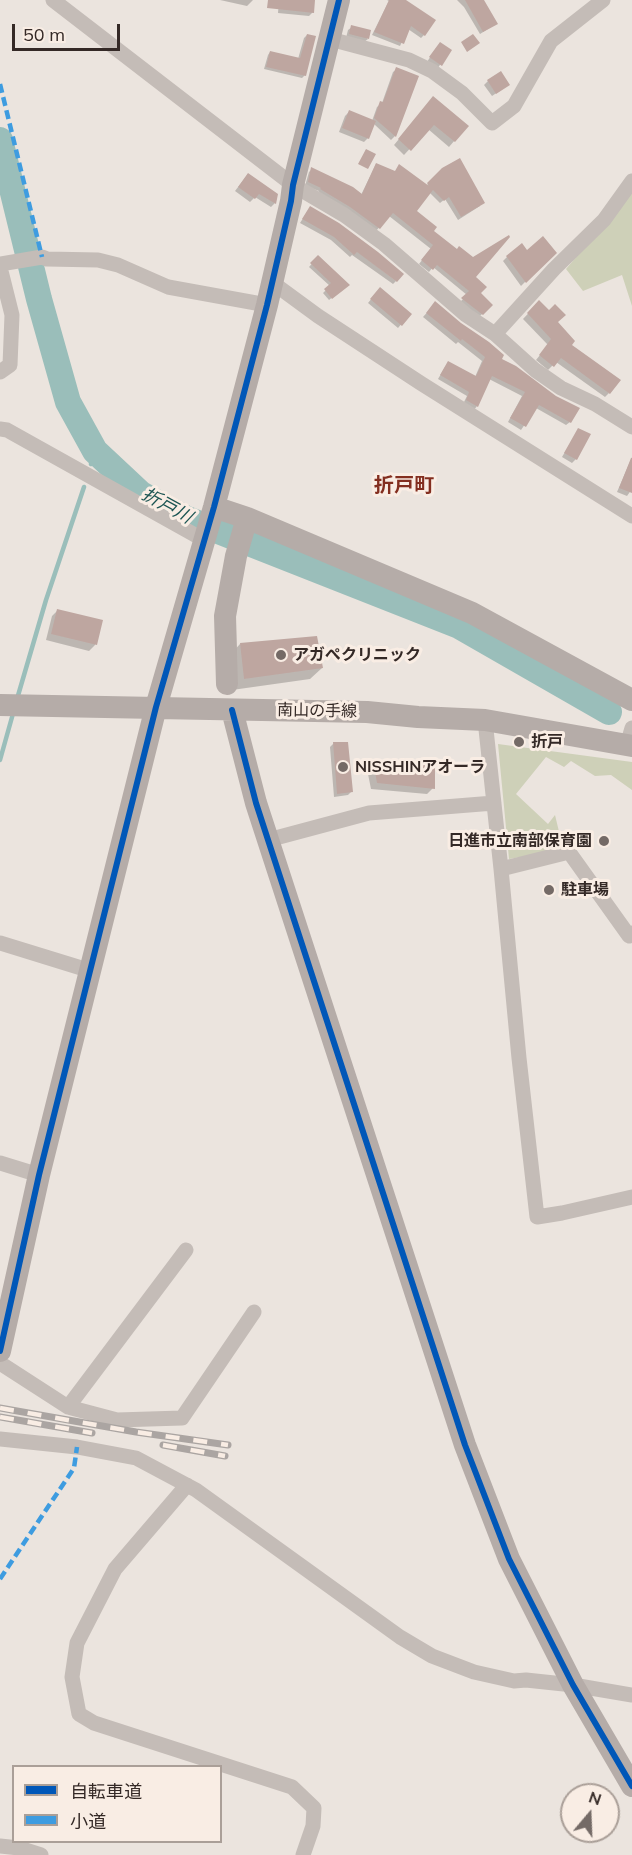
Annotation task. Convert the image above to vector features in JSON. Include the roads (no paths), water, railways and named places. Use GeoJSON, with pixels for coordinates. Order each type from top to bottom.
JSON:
{"type":"FeatureCollection","features":[{"type":"Feature","properties":{"kind":"street"},"geometry":{"type":"LineString","coordinates":[[52,0],[293,185],[366,230],[466,315],[495,334],[535,370],[561,388],[595,404],[632,427]]}},
{"type":"Feature","properties":{"kind":"street"},"geometry":{"type":"LineString","coordinates":[[0,1351],[39,1175],[156,707],[214,508],[270,294],[293,185],[339,0]]}},
{"type":"Feature","properties":{"kind":"street"},"geometry":{"type":"LineString","coordinates":[[330,39],[409,60],[432,71],[462,93],[492,123],[514,106],[551,41],[603,0]]}},
{"type":"Feature","properties":{"kind":"street"},"geometry":{"type":"LineString","coordinates":[[495,334],[554,269],[604,220],[632,180]]}},
{"type":"Feature","properties":{"kind":"street"},"geometry":{"type":"LineString","coordinates":[[0,372],[10,365],[6,323],[9,300],[0,266],[42,257],[83,259],[110,262],[168,287],[270,294],[318,316],[632,516]]}},
{"type":"Feature","properties":{"kind":"street"},"geometry":{"type":"LineString","coordinates":[[0,429],[7,430],[204,540]]}},
{"type":"Feature","properties":{"kind":"street"},"geometry":{"type":"LineString","coordinates":[[214,508],[247,518],[472,613],[632,700]]}},
{"type":"Feature","properties":{"kind":"street"},"geometry":{"type":"LineString","coordinates":[[227,684],[225,616],[236,556],[247,518]]}},
{"type":"Feature","properties":{"kind":"street","name":"南山の手線"},"geometry":{"type":"LineString","coordinates":[[11,705],[367,712],[485,720],[630,740]]}},
{"type":"Feature","properties":{"kind":"street"},"geometry":{"type":"LineString","coordinates":[[232,710],[256,803],[465,1445],[509,1558],[573,1685],[632,1786]]}},
{"type":"Feature","properties":{"kind":"street"},"geometry":{"type":"LineString","coordinates":[[485,720],[537,1217],[632,1197]]}},
{"type":"Feature","properties":{"kind":"street"},"geometry":{"type":"LineString","coordinates":[[268,840],[369,813],[494,803]]}},
{"type":"Feature","properties":{"kind":"street"},"geometry":{"type":"LineString","coordinates":[[501,869],[569,852],[629,936],[632,933]]}},
{"type":"Feature","properties":{"kind":"street"},"geometry":{"type":"LineString","coordinates":[[0,943],[91,971]]}},
{"type":"Feature","properties":{"kind":"street"},"geometry":{"type":"LineString","coordinates":[[0,1163],[39,1175]]}},
{"type":"Feature","properties":{"kind":"street"},"geometry":{"type":"LineString","coordinates":[[68,1407],[186,1250]]}},
{"type":"Feature","properties":{"kind":"street"},"geometry":{"type":"LineString","coordinates":[[0,1363],[68,1407],[117,1420],[182,1418],[254,1312]]}},
{"type":"Feature","properties":{"kind":"street"},"geometry":{"type":"LineString","coordinates":[[0,1439],[77,1447],[136,1458],[187,1485],[390,1630],[432,1656],[474,1672],[514,1681],[526,1680],[573,1685],[632,1695]]}},
{"type":"Feature","properties":{"kind":"street"},"geometry":{"type":"LineString","coordinates":[[187,1485],[116,1569],[76,1643],[72,1677],[79,1714],[94,1723],[292,1787],[314,1808],[313,1826],[303,1855]]}},
{"type":"Feature","properties":{"kind":"street"},"geometry":{"type":"LineString","coordinates":[[0,1846],[41,1855]]}},
{"type":"Feature","properties":{"kind":"waterway","name":"折戸川"},"geometry":{"type":"LineString","coordinates":[[0,140],[39,299],[68,402],[95,451],[141,494],[185,518],[459,626],[609,712]]}},
{"type":"Feature","properties":{"kind":"waterway"},"geometry":{"type":"LineString","coordinates":[[91,464],[95,451]]}},
{"type":"Feature","properties":{"kind":"waterway"},"geometry":{"type":"LineString","coordinates":[[17,699],[46,600],[84,487]]}},
{"type":"Feature","properties":{"kind":"waterway"},"geometry":{"type":"LineString","coordinates":[[0,760],[14,710]]}},
{"type":"Feature","properties":{"kind":"railway"},"geometry":{"type":"LineString","coordinates":[[0,1408],[136,1432],[228,1445]]}},
{"type":"Feature","properties":{"kind":"railway"},"geometry":{"type":"LineString","coordinates":[[0,1417],[92,1433]]}},
{"type":"Feature","properties":{"kind":"railway"},"geometry":{"type":"LineString","coordinates":[[163,1445],[225,1456]]}},
{"type":"Feature","properties":{"kind":"place","name":"アガぺクリニック"},"geometry":{"type":"Point","coordinates":[281,655]}},
{"type":"Feature","properties":{"kind":"place","name":"折戸"},"geometry":{"type":"Point","coordinates":[519,742]}},
{"type":"Feature","properties":{"kind":"place","name":"NISSHINアオーラ"},"geometry":{"type":"Point","coordinates":[343,767]}},
{"type":"Feature","properties":{"kind":"place","name":"日進市立南部保育園"},"geometry":{"type":"Point","coordinates":[604,841]}},
{"type":"Feature","properties":{"kind":"place","name":"駐車場"},"geometry":{"type":"Point","coordinates":[549,890]}},
{"type":"Feature","properties":{"kind":"district","name":"折戸町"},"geometry":{"type":"Point","coordinates":[404,486]}}]}
